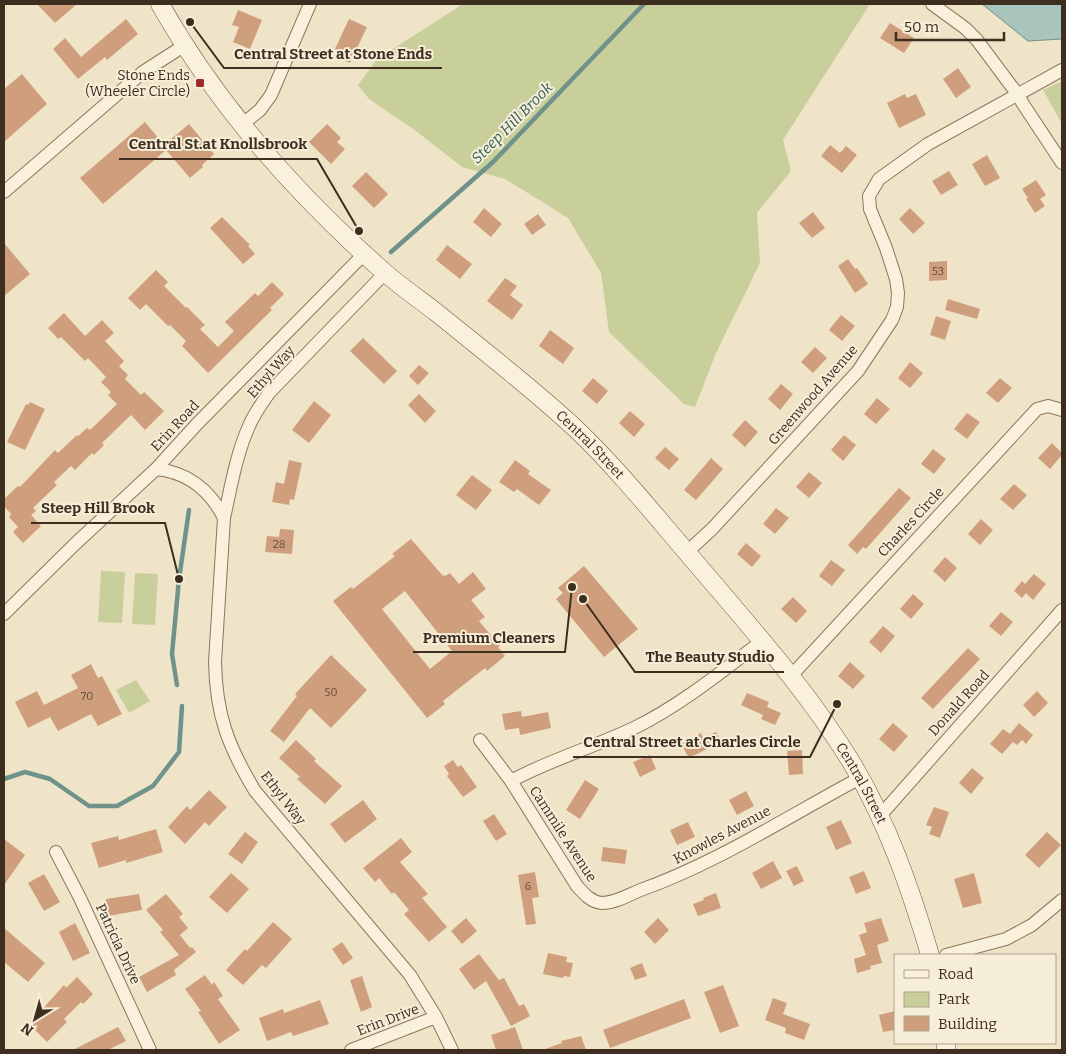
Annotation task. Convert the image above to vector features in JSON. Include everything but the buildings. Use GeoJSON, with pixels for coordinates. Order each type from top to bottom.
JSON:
{"type":"FeatureCollection","features":[{"type":"Feature","properties":{"kind":"main road","name":"Central Street"},"geometry":{"type":"LineString","coordinates":[[160,4],[205,74],[242,124],[292,182],[385,273],[508,370],[576,429],[617,472],[791,676],[840,744],[860,778],[906,880],[930,954]]}},
{"type":"Feature","properties":{"kind":"street"},"geometry":{"type":"LineString","coordinates":[[242,124],[260,110],[271,95],[310,4]]}},
{"type":"Feature","properties":{"kind":"street"},"geometry":{"type":"LineString","coordinates":[[932,4],[965,28],[977,40],[1018,95],[1062,163]]}},
{"type":"Feature","properties":{"kind":"street"},"geometry":{"type":"LineString","coordinates":[[4,192],[143,72],[186,45]]}},
{"type":"Feature","properties":{"kind":"street","name":"Greenwood Avenue"},"geometry":{"type":"LineString","coordinates":[[686,552],[712,529],[858,371],[892,320],[897,307],[898,293],[886,248],[870,209],[869,196],[879,179],[928,144],[1062,70]]}},
{"type":"Feature","properties":{"kind":"street","name":"Erin Road"},"geometry":{"type":"LineString","coordinates":[[4,614],[75,544],[156,469],[197,424],[364,254]]}},
{"type":"Feature","properties":{"kind":"street","name":"Ethyl Way"},"geometry":{"type":"LineString","coordinates":[[385,273],[269,392],[249,425],[238,459],[224,518],[215,681],[220,713],[231,746],[256,791],[410,975],[436,1017],[452,1050]]}},
{"type":"Feature","properties":{"kind":"street","name":"Charles Circle"},"geometry":{"type":"LineString","coordinates":[[791,676],[1037,409],[1048,406],[1062,410]]}},
{"type":"Feature","properties":{"kind":"street"},"geometry":{"type":"LineString","coordinates":[[156,469],[182,475],[200,485],[215,502],[224,518]]}},
{"type":"Feature","properties":{"kind":"street","name":"Donald Road"},"geometry":{"type":"LineString","coordinates":[[879,817],[1062,610]]}},
{"type":"Feature","properties":{"kind":"street"},"geometry":{"type":"LineString","coordinates":[[511,782],[533,769],[637,726],[696,690],[762,641]]}},
{"type":"Feature","properties":{"kind":"street","name":"Cammile Avenue"},"geometry":{"type":"LineString","coordinates":[[480,740],[511,782],[574,880],[585,895],[593,900]]}},
{"type":"Feature","properties":{"kind":"street","name":"Knowles Avenue"},"geometry":{"type":"LineString","coordinates":[[593,900],[610,902],[683,873],[715,858],[860,778]]}},
{"type":"Feature","properties":{"kind":"street","name":"Patricia Drive"},"geometry":{"type":"LineString","coordinates":[[56,852],[80,898],[150,1050]]}},
{"type":"Feature","properties":{"kind":"street"},"geometry":{"type":"LineString","coordinates":[[950,954],[1006,939],[1032,926],[1062,900]]}},
{"type":"Feature","properties":{"kind":"street","name":"Erin Drive"},"geometry":{"type":"LineString","coordinates":[[351,1050],[436,1017]]}},
{"type":"Feature","properties":{"kind":"green space"},"geometry":{"type":"Polygon","coordinates":[[[463,4],[870,4],[783,140],[791,171],[757,213],[760,263],[716,353],[695,407],[684,404],[609,332],[601,273],[568,218],[505,179],[462,167],[416,131],[369,99],[358,85],[377,59],[463,4]]]}},
{"type":"Feature","properties":{"kind":"green space"},"geometry":{"type":"Polygon","coordinates":[[[1062,81],[1062,124],[1043,90],[1062,81]]]}},
{"type":"Feature","properties":{"kind":"green space"},"geometry":{"type":"Polygon","coordinates":[[[101,571],[125,572],[122,623],[98,622],[101,571]]]}},
{"type":"Feature","properties":{"kind":"green space"},"geometry":{"type":"Polygon","coordinates":[[[135,573],[158,574],[155,625],[132,624],[135,573]]]}},
{"type":"Feature","properties":{"kind":"green space"},"geometry":{"type":"Polygon","coordinates":[[[136,680],[150,701],[129,713],[116,690],[136,680]]]}},
{"type":"Feature","properties":{"kind":"water"},"geometry":{"type":"Polygon","coordinates":[[[982,4],[1062,4],[1062,39],[1028,41],[982,4]]]}},
{"type":"Feature","properties":{"kind":"waterway","name":"Steep Hill Brook"},"geometry":{"type":"LineString","coordinates":[[391,252],[493,162],[644,4]]}},
{"type":"Feature","properties":{"kind":"waterway","name":"Steep Hill Brook"},"geometry":{"type":"LineString","coordinates":[[177,685],[172,654],[179,579],[189,510]]}},
{"type":"Feature","properties":{"kind":"waterway","name":"Steep Hill Brook"},"geometry":{"type":"LineString","coordinates":[[4,779],[25,772],[50,779],[89,806],[117,806],[153,786],[179,752],[182,706]]}},
{"type":"Feature","properties":{"kind":"place","name":"Central Street at Stone Ends"},"geometry":{"type":"Point","coordinates":[190,22]}},
{"type":"Feature","properties":{"kind":"place","name":"Stone Ends (Wheeler Circle)"},"geometry":{"type":"Point","coordinates":[200,83]}},
{"type":"Feature","properties":{"kind":"place","name":"Central St.at Knollsbrook"},"geometry":{"type":"Point","coordinates":[359,231]}},
{"type":"Feature","properties":{"kind":"place","name":"Steep Hill Brook"},"geometry":{"type":"Point","coordinates":[179,579]}},
{"type":"Feature","properties":{"kind":"place","name":"Premium Cleaners"},"geometry":{"type":"Point","coordinates":[572,587]}},
{"type":"Feature","properties":{"kind":"place","name":"The Beauty Studio"},"geometry":{"type":"Point","coordinates":[583,599]}},
{"type":"Feature","properties":{"kind":"place","name":"Central Street at Charles Circle"},"geometry":{"type":"Point","coordinates":[837,704]}}]}
